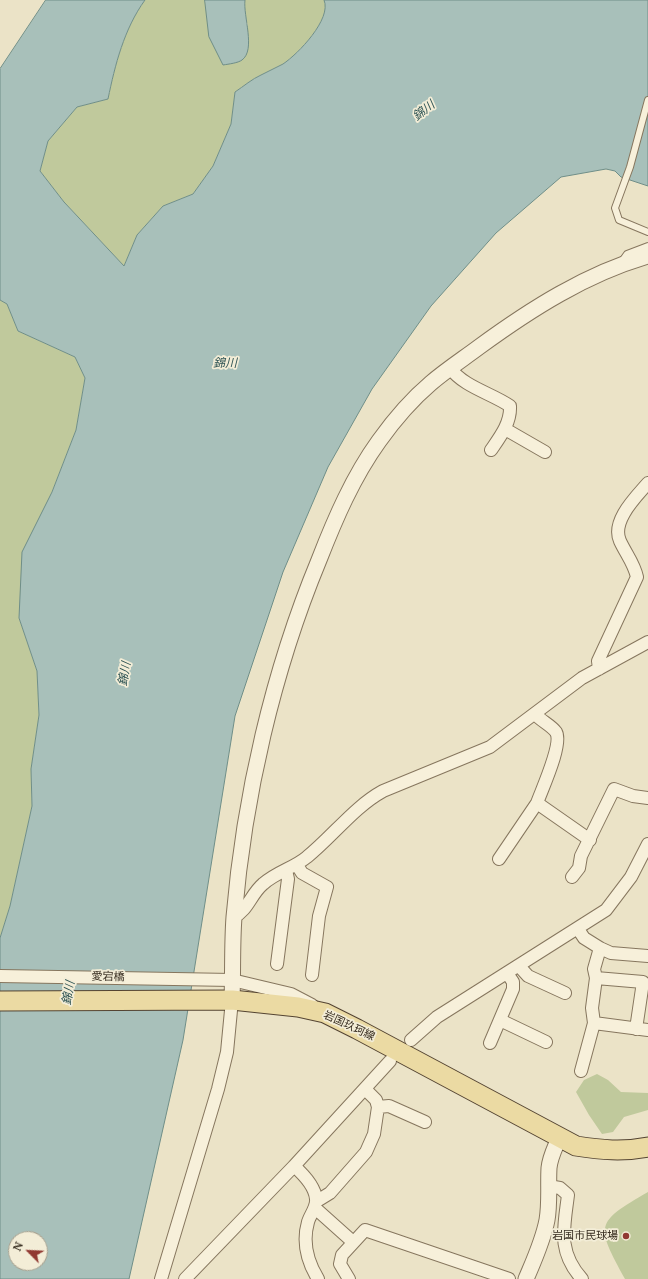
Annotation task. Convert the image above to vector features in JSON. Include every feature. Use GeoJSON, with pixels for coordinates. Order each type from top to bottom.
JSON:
{"type":"FeatureCollection","features":[{"type":"Feature","properties":{"kind":"main road","name":"岩国玖珂線"},"geometry":{"type":"LineString","coordinates":[[0,1000],[226,1000],[298,1007],[325,1013],[371,1036],[576,1146],[602,1150],[630,1151],[648,1147]]}},
{"type":"Feature","properties":{"kind":"street"},"geometry":{"type":"LineString","coordinates":[[161,1279],[218,1089],[227,1052],[226,1000],[232,980],[234,917],[249,803],[268,717],[287,648],[312,577],[355,479],[378,443],[414,399],[431,382],[520,317],[618,265],[648,256]]}},
{"type":"Feature","properties":{"kind":"street"},"geometry":{"type":"LineString","coordinates":[[450,368],[461,380],[497,397],[510,406],[510,413],[505,429],[490,450]]}},
{"type":"Feature","properties":{"kind":"street"},"geometry":{"type":"LineString","coordinates":[[505,429],[545,452]]}},
{"type":"Feature","properties":{"kind":"street"},"geometry":{"type":"LineString","coordinates":[[599,669],[598,661],[637,577],[635,567],[620,540],[618,531],[621,520],[627,510],[648,483]]}},
{"type":"Feature","properties":{"kind":"street"},"geometry":{"type":"LineString","coordinates":[[234,917],[242,913],[255,892],[263,883],[275,875],[292,868],[327,840],[369,799],[383,791],[490,747],[582,678],[648,642]]}},
{"type":"Feature","properties":{"kind":"street"},"geometry":{"type":"LineString","coordinates":[[499,859],[537,803],[557,748],[558,737],[555,731],[535,714]]}},
{"type":"Feature","properties":{"kind":"street"},"geometry":{"type":"LineString","coordinates":[[572,877],[579,868],[581,856],[614,789],[633,796],[648,798]]}},
{"type":"Feature","properties":{"kind":"street"},"geometry":{"type":"LineString","coordinates":[[537,803],[590,840]]}},
{"type":"Feature","properties":{"kind":"street"},"geometry":{"type":"LineString","coordinates":[[412,1040],[437,1017],[606,910],[631,877],[648,844]]}},
{"type":"Feature","properties":{"kind":"street"},"geometry":{"type":"LineString","coordinates":[[276,964],[288,879],[292,868]]}},
{"type":"Feature","properties":{"kind":"street"},"geometry":{"type":"LineString","coordinates":[[292,868],[327,887],[319,916],[312,975]]}},
{"type":"Feature","properties":{"kind":"street"},"geometry":{"type":"LineString","coordinates":[[578,929],[584,938],[611,953],[648,956]]}},
{"type":"Feature","properties":{"kind":"street"},"geometry":{"type":"LineString","coordinates":[[581,1071],[594,1023],[592,1008],[596,978],[595,962],[600,948]]}},
{"type":"Feature","properties":{"kind":"street"},"geometry":{"type":"LineString","coordinates":[[519,966],[528,976],[565,993]]}},
{"type":"Feature","properties":{"kind":"street"},"geometry":{"type":"LineString","coordinates":[[490,1043],[513,989],[513,982],[507,973]]}},
{"type":"Feature","properties":{"kind":"street","name":"愛宕橋"},"geometry":{"type":"LineString","coordinates":[[0,976],[232,980],[291,994],[306,1001],[325,1013]]}},
{"type":"Feature","properties":{"kind":"street"},"geometry":{"type":"LineString","coordinates":[[594,1023],[642,1029],[643,982],[596,978]]}},
{"type":"Feature","properties":{"kind":"street"},"geometry":{"type":"LineString","coordinates":[[500,1020],[546,1042]]}},
{"type":"Feature","properties":{"kind":"street"},"geometry":{"type":"LineString","coordinates":[[185,1279],[294,1166],[390,1062]]}},
{"type":"Feature","properties":{"kind":"street"},"geometry":{"type":"LineString","coordinates":[[318,1279],[306,1256],[308,1222],[316,1204],[330,1193],[366,1152],[374,1134],[378,1107],[376,1100],[364,1089]]}},
{"type":"Feature","properties":{"kind":"street"},"geometry":{"type":"LineString","coordinates":[[378,1107],[390,1106],[425,1122]]}},
{"type":"Feature","properties":{"kind":"street"},"geometry":{"type":"LineString","coordinates":[[526,1279],[540,1244],[547,1221],[549,1203],[548,1186],[552,1154],[559,1138]]}},
{"type":"Feature","properties":{"kind":"street"},"geometry":{"type":"LineString","coordinates":[[294,1166],[312,1188],[316,1204],[353,1242]]}},
{"type":"Feature","properties":{"kind":"street"},"geometry":{"type":"LineString","coordinates":[[548,1186],[560,1188],[568,1195],[563,1226],[564,1240],[573,1268],[579,1278]]}},
{"type":"Feature","properties":{"kind":"street"},"geometry":{"type":"LineString","coordinates":[[350,1279],[340,1264],[342,1255],[365,1230],[509,1279]]}},
{"type":"Feature","properties":{"kind":"lane"},"geometry":{"type":"LineString","coordinates":[[648,100],[630,167],[615,208],[618,220],[648,232]]}},
{"type":"Feature","properties":{"kind":"lane"},"geometry":{"type":"LineString","coordinates":[[618,265],[627,254],[648,246]]}},
{"type":"Feature","properties":{"kind":"green space"},"geometry":{"type":"Polygon","coordinates":[[[145,0],[205,0],[205,2],[248,26],[244,11],[245,0],[324,0],[325,8],[323,17],[318,26],[297,52],[283,64],[254,78],[235,92],[231,124],[213,166],[193,194],[163,206],[137,235],[124,266],[64,202],[40,171],[48,141],[77,107],[108,99],[121,48],[131,23],[145,0]]]}},
{"type":"Feature","properties":{"kind":"green space"},"geometry":{"type":"Polygon","coordinates":[[[0,300],[7,304],[18,331],[75,357],[85,378],[76,430],[52,492],[19,618],[37,671],[39,715],[31,769],[32,806],[10,906],[0,938],[0,300]]]}},
{"type":"Feature","properties":{"kind":"green space"},"geometry":{"type":"Polygon","coordinates":[[[597,1074],[608,1080],[621,1092],[648,1093],[648,1110],[624,1117],[613,1132],[602,1134],[576,1092],[584,1080],[597,1074]]]}},
{"type":"Feature","properties":{"kind":"green space","name":"岩国市民球場"},"geometry":{"type":"Polygon","coordinates":[[[648,1192],[648,1279],[625,1279],[609,1247],[605,1236],[605,1227],[609,1219],[618,1211],[648,1192]]]}},
{"type":"Feature","properties":{"kind":"water","name":"錦川"},"geometry":{"type":"Polygon","coordinates":[[[46,0],[145,0],[131,23],[121,48],[108,99],[77,107],[48,141],[40,171],[64,202],[124,266],[137,235],[163,206],[193,194],[213,166],[231,124],[235,92],[254,78],[283,64],[305,44],[323,17],[325,8],[324,0],[648,0],[648,186],[621,177],[615,171],[606,169],[561,177],[496,233],[431,306],[372,389],[328,467],[283,572],[235,716],[183,1040],[129,1279],[0,1279],[0,938],[10,906],[32,806],[31,769],[39,715],[37,671],[19,618],[22,552],[52,492],[76,430],[85,378],[75,357],[18,331],[7,304],[0,300],[0,69],[46,0]]]}},
{"type":"Feature","properties":{"kind":"water"},"geometry":{"type":"Polygon","coordinates":[[[205,0],[245,0],[249,41],[246,55],[242,60],[223,65],[209,37],[205,0]]]}},
{"type":"Feature","properties":{"kind":"place","name":"岩国市民球場"},"geometry":{"type":"Point","coordinates":[626,1236]}}]}
